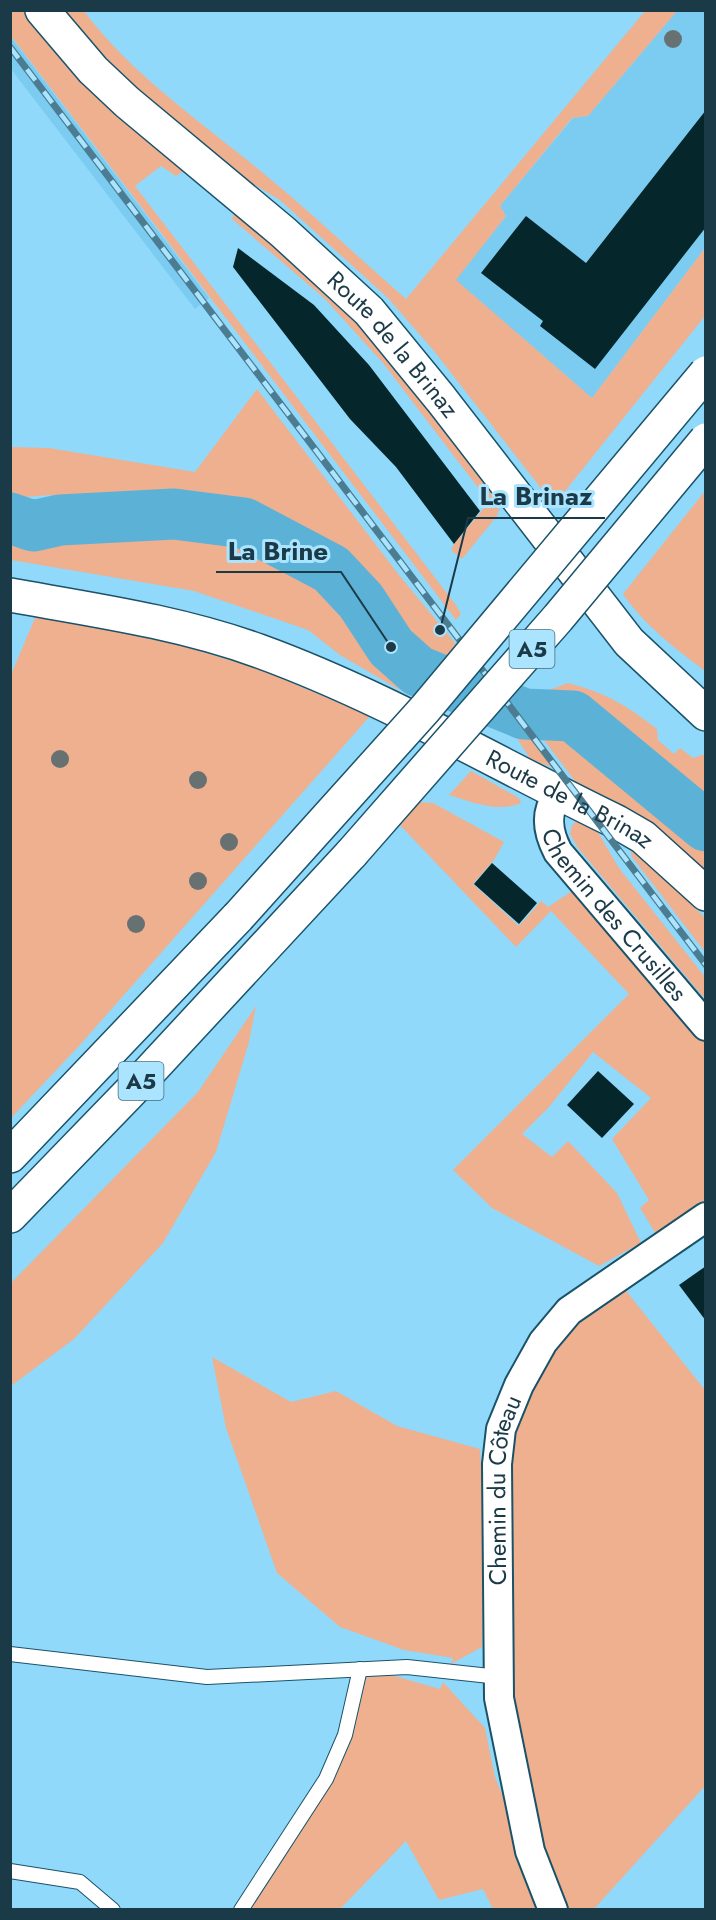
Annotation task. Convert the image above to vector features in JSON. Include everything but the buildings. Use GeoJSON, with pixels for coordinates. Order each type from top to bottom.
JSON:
{"type":"FeatureCollection","features":[{"type":"Feature","properties":{"kind":"main road","name":"Route de la Brinaz"},"geometry":{"type":"LineString","coordinates":[[42,10],[93,70],[127,102],[283,232],[369,311],[441,399],[629,642],[705,714]]}},
{"type":"Feature","properties":{"kind":"main road","name":"A5"},"geometry":{"type":"LineString","coordinates":[[10,1156],[238,917],[425,709],[705,373]]}},
{"type":"Feature","properties":{"kind":"main road","name":"A5"},"geometry":{"type":"LineString","coordinates":[[10,1216],[270,944],[463,729],[705,440]]}},
{"type":"Feature","properties":{"kind":"main road","name":"Route de la Brinaz"},"geometry":{"type":"LineString","coordinates":[[10,596],[168,625],[257,651],[367,697],[643,837],[705,894]]}},
{"type":"Feature","properties":{"kind":"street","name":"Chemin des Crusilles"},"geometry":{"type":"LineString","coordinates":[[558,795],[552,802],[548,830],[558,852],[705,1026]]}},
{"type":"Feature","properties":{"kind":"street","name":"Chemin du Côteau"},"geometry":{"type":"LineString","coordinates":[[553,1910],[530,1851],[499,1698],[497,1464],[501,1429],[519,1385],[543,1342],[569,1311],[705,1217]]}},
{"type":"Feature","properties":{"kind":"lane"},"geometry":{"type":"LineString","coordinates":[[10,1654],[207,1677],[407,1667],[499,1677]]}},
{"type":"Feature","properties":{"kind":"lane"},"geometry":{"type":"LineString","coordinates":[[241,1910],[326,1779],[345,1735],[360,1670]]}},
{"type":"Feature","properties":{"kind":"lane"},"geometry":{"type":"LineString","coordinates":[[10,1871],[80,1882],[112,1910]]}},
{"type":"Feature","properties":{"kind":"shaded area"},"geometry":{"type":"Polygon","coordinates":[[[11,11],[25,11],[183,166],[184,171],[176,176],[161,166],[135,186],[456,605],[461,614],[456,620],[11,36],[11,11]]]}},
{"type":"Feature","properties":{"kind":"shaded area"},"geometry":{"type":"Polygon","coordinates":[[[57,11],[84,11],[103,35],[147,79],[245,158],[406,299],[645,11],[677,11],[588,116],[572,118],[500,206],[506,216],[456,280],[592,398],[705,248],[705,316],[554,505],[434,351],[388,298],[280,200],[231,171],[109,72],[57,11]]]}},
{"type":"Feature","properties":{"kind":"shaded area"},"geometry":{"type":"Polygon","coordinates":[[[677,11],[705,11],[705,248],[592,398],[455,280],[506,216],[500,206],[573,118],[588,116],[677,11]]]}},
{"type":"Feature","properties":{"kind":"shaded area"},"geometry":{"type":"Polygon","coordinates":[[[10,36],[209,298],[195,309],[11,69],[10,36]]]}},
{"type":"Feature","properties":{"kind":"shaded area"},"geometry":{"type":"Polygon","coordinates":[[[235,210],[332,292],[396,362],[496,497],[500,506],[497,516],[462,559],[451,550],[489,502],[383,363],[324,298],[232,219],[235,210]]]}},
{"type":"Feature","properties":{"kind":"shaded area"},"geometry":{"type":"Polygon","coordinates":[[[257,389],[399,575],[469,660],[449,682],[417,660],[348,570],[294,536],[228,512],[51,495],[11,498],[11,447],[49,448],[195,472],[257,389]]]}},
{"type":"Feature","properties":{"kind":"shaded area"},"geometry":{"type":"Polygon","coordinates":[[[705,491],[705,671],[651,626],[623,594],[705,491]]]}},
{"type":"Feature","properties":{"kind":"shaded area"},"geometry":{"type":"Polygon","coordinates":[[[11,527],[47,532],[111,530],[168,533],[227,542],[307,574],[409,676],[400,690],[340,655],[308,630],[194,591],[11,560],[11,527]]]}},
{"type":"Feature","properties":{"kind":"shaded area"},"geometry":{"type":"Polygon","coordinates":[[[37,613],[166,641],[257,668],[370,716],[79,1046],[11,1118],[10,677],[37,613]]]}},
{"type":"Feature","properties":{"kind":"shaded area"},"geometry":{"type":"Polygon","coordinates":[[[568,683],[594,691],[635,713],[657,729],[658,740],[674,754],[680,748],[693,758],[705,754],[705,869],[631,814],[575,781],[528,719],[571,723],[681,808],[574,714],[522,709],[538,694],[568,683]]]}},
{"type":"Feature","properties":{"kind":"shaded area"},"geometry":{"type":"Polygon","coordinates":[[[516,718],[554,768],[531,760],[509,726],[516,718]]]}},
{"type":"Feature","properties":{"kind":"shaded area"},"geometry":{"type":"Polygon","coordinates":[[[471,771],[519,798],[521,803],[494,807],[449,795],[471,771]]]}},
{"type":"Feature","properties":{"kind":"shaded area"},"geometry":{"type":"Polygon","coordinates":[[[418,802],[433,803],[504,842],[494,860],[473,884],[519,926],[541,901],[548,907],[572,891],[705,1042],[706,1199],[656,1234],[640,1208],[649,1200],[612,1139],[651,1098],[593,1052],[549,1107],[522,1134],[552,1157],[568,1141],[617,1193],[641,1243],[599,1266],[492,1208],[453,1170],[629,994],[551,911],[516,947],[397,822],[418,802]]]}},
{"type":"Feature","properties":{"kind":"shaded area"},"geometry":{"type":"Polygon","coordinates":[[[581,818],[593,824],[619,868],[705,977],[705,999],[578,848],[570,834],[572,825],[581,818]]]}},
{"type":"Feature","properties":{"kind":"shaded area"},"geometry":{"type":"Polygon","coordinates":[[[630,847],[645,856],[705,918],[705,952],[632,857],[630,847]]]}},
{"type":"Feature","properties":{"kind":"shaded area"},"geometry":{"type":"Polygon","coordinates":[[[256,1006],[249,1042],[216,1152],[163,1243],[74,1339],[11,1386],[11,1283],[198,1092],[256,1006]]]}},
{"type":"Feature","properties":{"kind":"shaded area"},"geometry":{"type":"Polygon","coordinates":[[[623,1287],[705,1390],[705,1786],[594,1909],[568,1909],[543,1843],[515,1748],[510,1691],[508,1500],[512,1445],[524,1402],[561,1336],[623,1287]]]}},
{"type":"Feature","properties":{"kind":"shaded area"},"geometry":{"type":"Polygon","coordinates":[[[212,1357],[291,1402],[336,1391],[397,1426],[480,1449],[484,1514],[482,1647],[451,1664],[453,1658],[404,1650],[340,1627],[277,1573],[226,1428],[212,1357]]]}},
{"type":"Feature","properties":{"kind":"shaded area"},"geometry":{"type":"Polygon","coordinates":[[[363,1672],[391,1675],[440,1689],[443,1682],[485,1728],[495,1777],[548,1909],[493,1909],[483,1889],[439,1900],[406,1841],[340,1909],[245,1910],[329,1781],[363,1672]]]}},
{"type":"Feature","properties":{"kind":"waterway"},"geometry":{"type":"LineString","coordinates":[[10,518],[33,526],[60,520],[174,514],[244,523],[331,569],[361,601],[391,647],[418,671],[524,714],[573,716],[706,826]]}},
{"type":"Feature","properties":{"kind":"railway"},"geometry":{"type":"LineString","coordinates":[[10,47],[706,965]]}},
{"type":"Feature","properties":{"kind":"place","name":"La Brinaz"},"geometry":{"type":"Point","coordinates":[440,630]}},
{"type":"Feature","properties":{"kind":"place","name":"La Brine"},"geometry":{"type":"Point","coordinates":[391,647]}}]}
